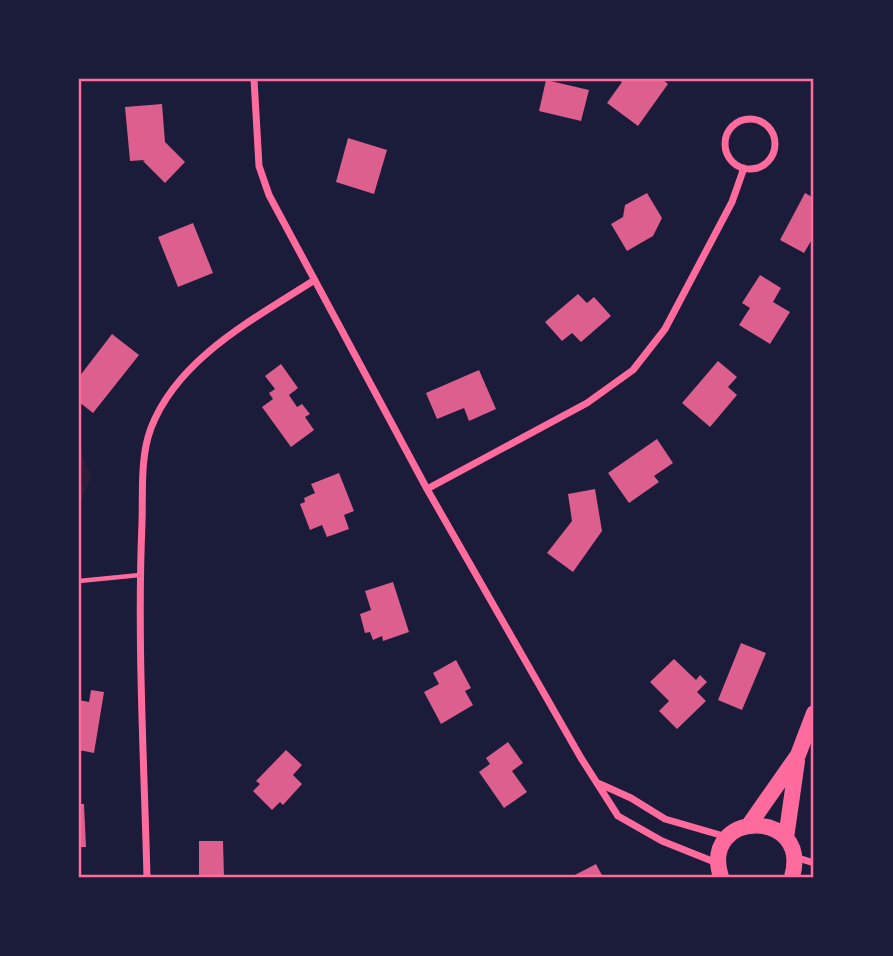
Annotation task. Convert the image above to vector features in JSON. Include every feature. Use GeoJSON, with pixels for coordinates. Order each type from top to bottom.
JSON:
{"type":"FeatureCollection","features":[{"type":"Feature","properties":{"kind":"main road"},"geometry":{"type":"LineString","coordinates":[[792,877],[794,857],[786,838],[798,755],[814,713]]}},
{"type":"Feature","properties":{"kind":"main road"},"geometry":{"type":"LineString","coordinates":[[719,870],[720,850],[727,837],[749,825],[798,755]]}},
{"type":"Feature","properties":{"kind":"main road"},"geometry":{"type":"LineString","coordinates":[[749,825],[769,827],[786,838]]}},
{"type":"Feature","properties":{"kind":"street"},"geometry":{"type":"LineString","coordinates":[[254,79],[260,166],[269,195],[313,281],[580,758],[600,784],[618,816],[719,870]]}},
{"type":"Feature","properties":{"kind":"street"},"geometry":{"type":"LineString","coordinates":[[747,119],[755,120],[769,128],[774,150],[766,163],[752,169],[744,168],[729,159],[724,142],[732,127],[747,119]]}},
{"type":"Feature","properties":{"kind":"street"},"geometry":{"type":"LineString","coordinates":[[428,489],[587,403],[633,370],[665,329],[732,202],[744,168]]}},
{"type":"Feature","properties":{"kind":"street"},"geometry":{"type":"LineString","coordinates":[[147,877],[140,575],[145,451],[151,428],[160,410],[204,356],[237,329],[313,281]]}},
{"type":"Feature","properties":{"kind":"street"},"geometry":{"type":"LineString","coordinates":[[600,784],[631,798],[666,819],[727,837]]}},
{"type":"Feature","properties":{"kind":"street"},"geometry":{"type":"LineString","coordinates":[[794,857],[814,863]]}},
{"type":"Feature","properties":{"kind":"lane"},"geometry":{"type":"LineString","coordinates":[[79,580],[140,575]]}},
{"type":"Feature","properties":{"kind":"shaded area"},"geometry":{"type":"Polygon","coordinates":[[[79,449],[92,476],[79,504],[79,449]]]}},
{"type":"Feature","properties":{"kind":"building"},"geometry":{"type":"Polygon","coordinates":[[[618,79],[662,79],[668,84],[638,126],[607,103],[622,82],[618,79]]]}},
{"type":"Feature","properties":{"kind":"building"},"geometry":{"type":"Polygon","coordinates":[[[546,80],[589,90],[581,121],[539,111],[546,80]]]}},
{"type":"Feature","properties":{"kind":"building"},"geometry":{"type":"Polygon","coordinates":[[[162,104],[165,142],[185,162],[165,183],[143,161],[145,160],[130,161],[125,107],[162,104]]]}},
{"type":"Feature","properties":{"kind":"building"},"geometry":{"type":"Polygon","coordinates":[[[348,138],[387,150],[374,194],[336,182],[348,138]]]}},
{"type":"Feature","properties":{"kind":"building"},"geometry":{"type":"Polygon","coordinates":[[[647,193],[662,218],[653,236],[627,251],[611,224],[623,217],[625,205],[647,193]]]}},
{"type":"Feature","properties":{"kind":"building"},"geometry":{"type":"Polygon","coordinates":[[[805,193],[814,198],[814,243],[811,241],[804,253],[780,240],[805,193]]]}},
{"type":"Feature","properties":{"kind":"building"},"geometry":{"type":"Polygon","coordinates":[[[193,223],[213,273],[178,287],[158,237],[193,223]]]}},
{"type":"Feature","properties":{"kind":"building"},"geometry":{"type":"Polygon","coordinates":[[[760,275],[781,288],[773,302],[790,312],[770,344],[739,325],[750,308],[742,303],[760,275]]]}},
{"type":"Feature","properties":{"kind":"building"},"geometry":{"type":"Polygon","coordinates":[[[578,294],[587,303],[594,297],[611,316],[581,342],[572,333],[562,341],[545,322],[578,294]]]}},
{"type":"Feature","properties":{"kind":"building"},"geometry":{"type":"Polygon","coordinates":[[[112,334],[139,355],[93,413],[79,402],[79,377],[112,334]]]}},
{"type":"Feature","properties":{"kind":"building"},"geometry":{"type":"Polygon","coordinates":[[[718,361],[737,377],[728,387],[737,395],[710,427],[682,403],[718,361]]]}},
{"type":"Feature","properties":{"kind":"building"},"geometry":{"type":"Polygon","coordinates":[[[281,364],[298,388],[289,395],[297,407],[302,404],[310,414],[305,417],[314,430],[291,447],[262,407],[273,399],[269,393],[275,389],[265,376],[281,364]]]}},
{"type":"Feature","properties":{"kind":"building"},"geometry":{"type":"Polygon","coordinates":[[[479,370],[496,409],[469,421],[464,408],[437,419],[426,393],[479,370]]]}},
{"type":"Feature","properties":{"kind":"building"},"geometry":{"type":"Polygon","coordinates":[[[657,439],[673,463],[654,476],[659,482],[629,503],[608,473],[657,439]]]}},
{"type":"Feature","properties":{"kind":"building"},"geometry":{"type":"Polygon","coordinates":[[[339,473],[354,511],[344,515],[349,529],[327,537],[322,525],[310,530],[300,504],[305,502],[304,498],[315,493],[311,484],[339,473]]]}},
{"type":"Feature","properties":{"kind":"building"},"geometry":{"type":"Polygon","coordinates":[[[595,489],[602,531],[573,572],[547,553],[572,521],[568,494],[595,489]]]}},
{"type":"Feature","properties":{"kind":"building"},"geometry":{"type":"Polygon","coordinates":[[[393,582],[409,632],[383,641],[382,636],[373,640],[370,632],[365,633],[360,614],[371,610],[365,591],[393,582]]]}},
{"type":"Feature","properties":{"kind":"building"},"geometry":{"type":"Polygon","coordinates":[[[741,643],[766,653],[742,710],[718,700],[741,643]]]}},
{"type":"Feature","properties":{"kind":"building"},"geometry":{"type":"Polygon","coordinates":[[[674,659],[696,680],[700,675],[707,682],[697,692],[706,701],[677,729],[659,711],[669,701],[650,682],[674,659]]]}},
{"type":"Feature","properties":{"kind":"building"},"geometry":{"type":"Polygon","coordinates":[[[456,660],[471,688],[465,691],[473,705],[441,724],[424,692],[439,684],[433,673],[456,660]]]}},
{"type":"Feature","properties":{"kind":"building"},"geometry":{"type":"Polygon","coordinates":[[[91,690],[104,692],[94,753],[79,750],[79,700],[89,702],[91,690]]]}},
{"type":"Feature","properties":{"kind":"building"},"geometry":{"type":"Polygon","coordinates":[[[508,742],[523,763],[512,771],[527,792],[504,808],[479,772],[490,764],[486,758],[508,742]]]}},
{"type":"Feature","properties":{"kind":"building"},"geometry":{"type":"Polygon","coordinates":[[[286,750],[302,765],[293,775],[302,784],[283,805],[280,802],[272,810],[253,791],[260,784],[256,781],[286,750]]]}},
{"type":"Feature","properties":{"kind":"building"},"geometry":{"type":"Polygon","coordinates":[[[79,804],[84,804],[86,847],[79,847],[79,804]]]}},
{"type":"Feature","properties":{"kind":"building"},"geometry":{"type":"Polygon","coordinates":[[[199,841],[223,841],[224,877],[199,877],[199,841]]]}},
{"type":"Feature","properties":{"kind":"building"},"geometry":{"type":"Polygon","coordinates":[[[596,864],[603,877],[571,877],[596,864]]]}}]}
